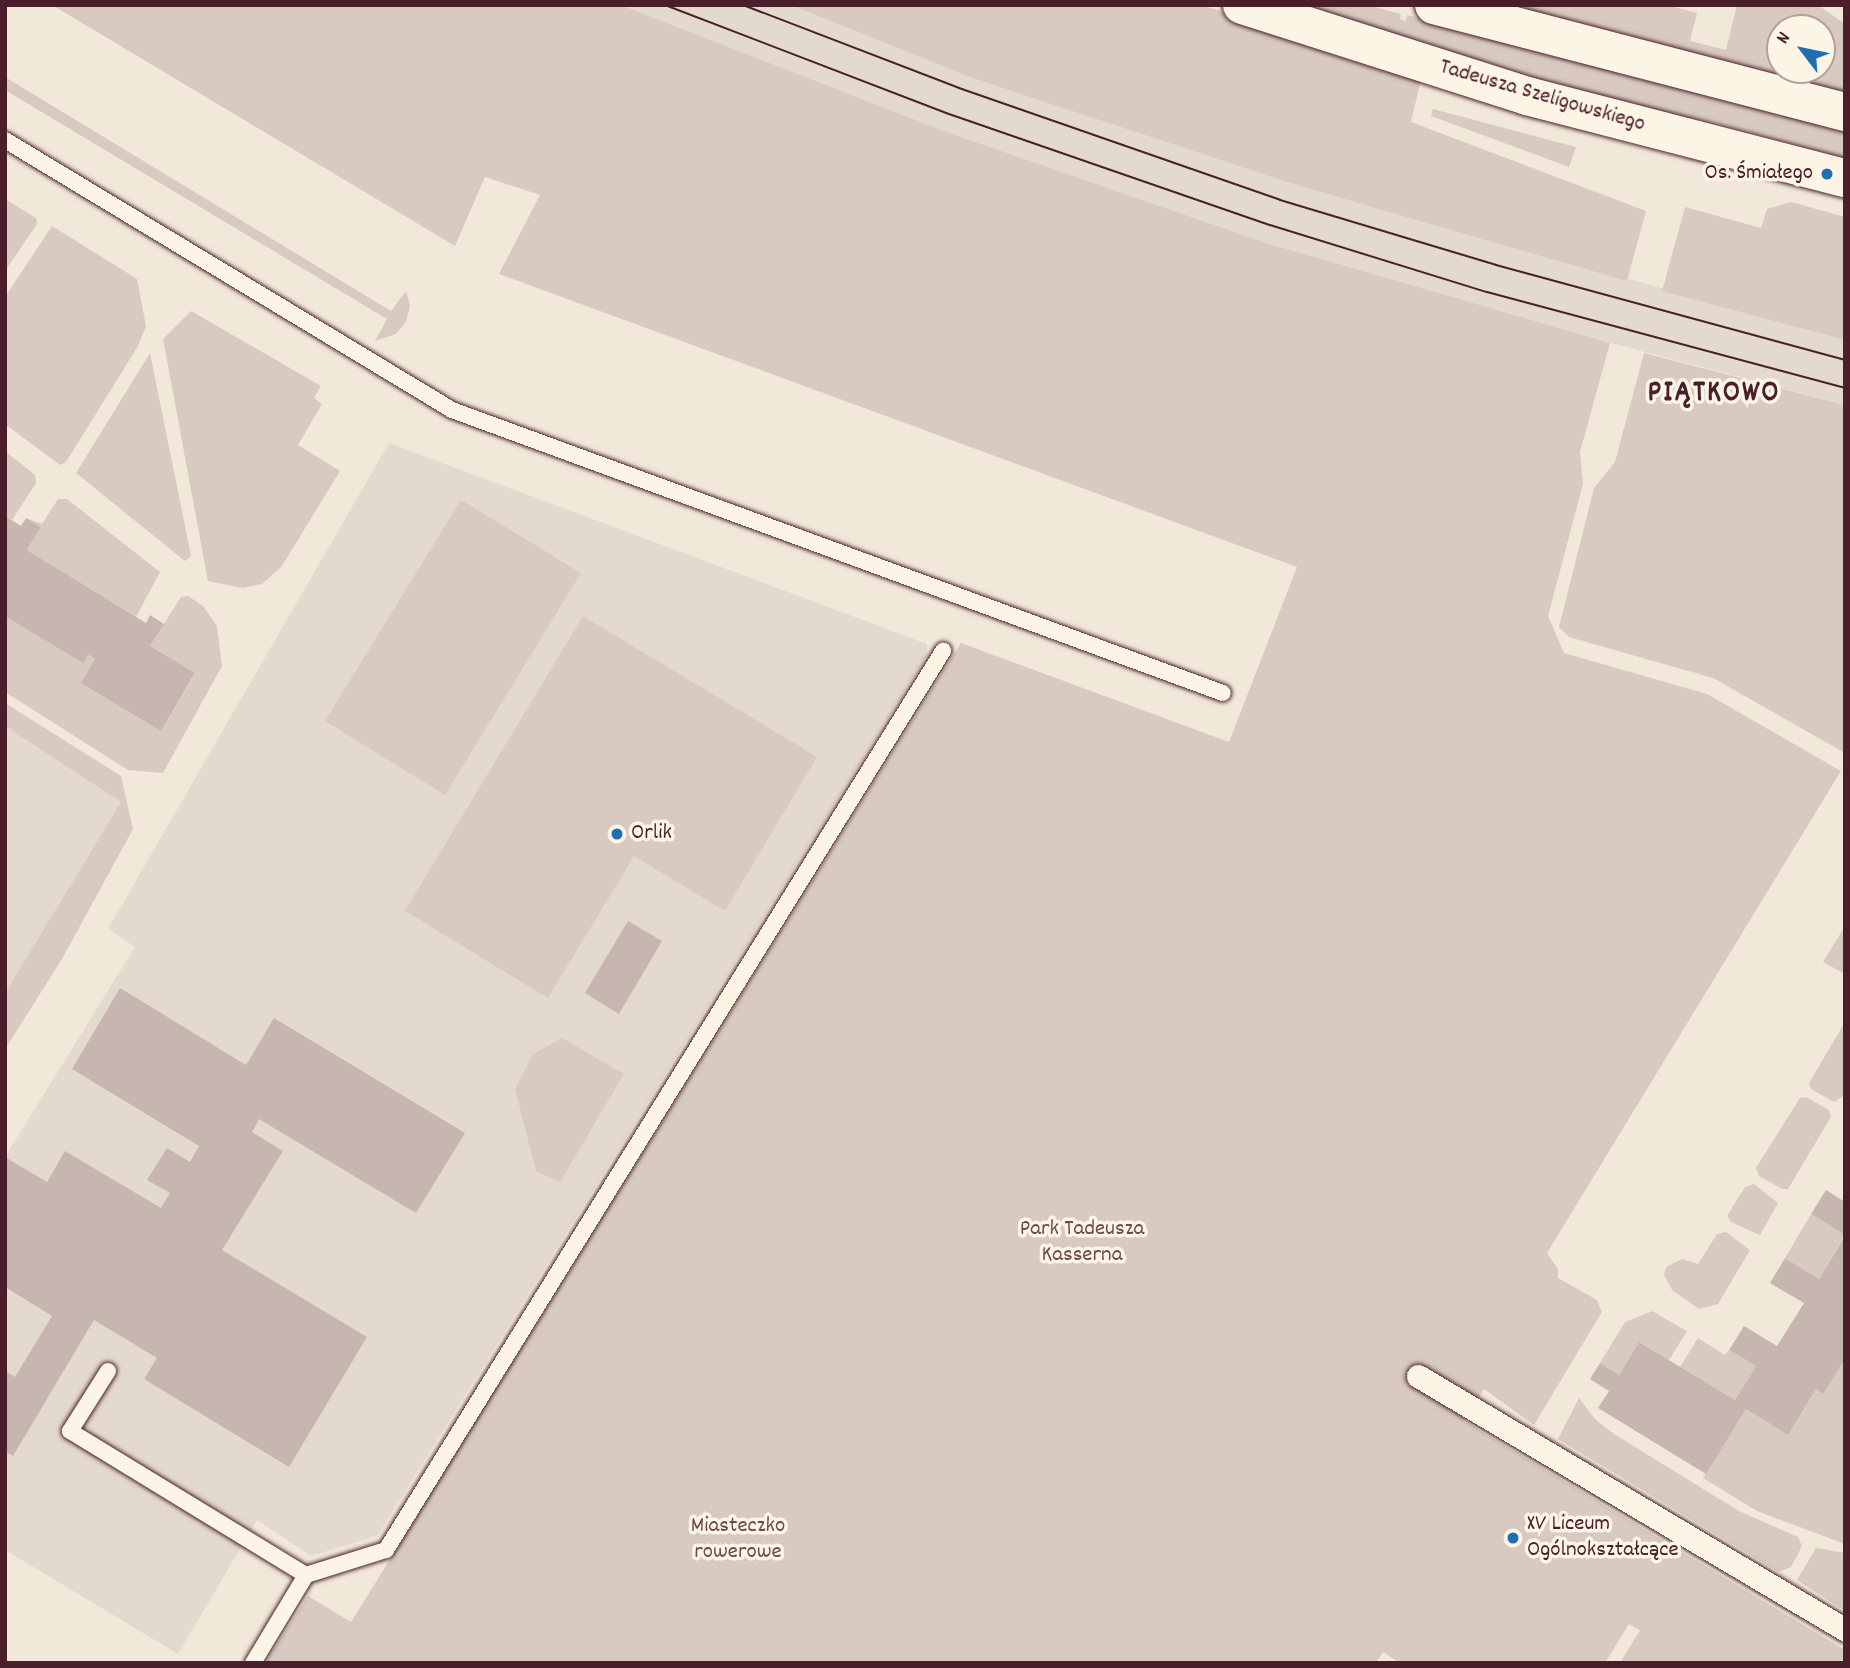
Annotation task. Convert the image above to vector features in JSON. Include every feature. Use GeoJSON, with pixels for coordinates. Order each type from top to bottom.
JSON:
{"type":"FeatureCollection","features":[{"type":"Feature","properties":{"kind":"street","name":"Tadeusza Szeligowskiego"},"geometry":{"type":"LineString","coordinates":[[1242,5],[1527,96],[1845,178]]}},
{"type":"Feature","properties":{"kind":"street"},"geometry":{"type":"LineString","coordinates":[[1434,5],[1845,112]]}},
{"type":"Feature","properties":{"kind":"street"},"geometry":{"type":"LineString","coordinates":[[1418,1376],[1845,1629]]}},
{"type":"Feature","properties":{"kind":"lane"},"geometry":{"type":"LineString","coordinates":[[5,140],[452,410],[1223,692]]}},
{"type":"Feature","properties":{"kind":"lane"},"geometry":{"type":"LineString","coordinates":[[253,1663],[306,1575],[386,1550],[943,651]]}},
{"type":"Feature","properties":{"kind":"lane"},"geometry":{"type":"LineString","coordinates":[[108,1371],[70,1431],[306,1575]]}},
{"type":"Feature","properties":{"kind":"shaded area"},"geometry":{"type":"Polygon","coordinates":[[[621,5],[791,5],[972,78],[1290,183],[1845,340],[1845,405],[1484,309],[1266,243],[944,131],[621,5]]]}},
{"type":"Feature","properties":{"kind":"shaded area"},"geometry":{"type":"Polygon","coordinates":[[[389,443],[927,644],[927,655],[377,1536],[311,1556],[257,1520],[178,1654],[5,1550],[5,1157],[135,947],[108,929],[389,443]]]}},
{"type":"Feature","properties":{"kind":"shaded area"},"geometry":{"type":"Polygon","coordinates":[[[5,726],[121,802],[5,993],[5,726]]]}},
{"type":"Feature","properties":{"kind":"green space","name":"Park Tadeusza Kasserna"},"geometry":{"type":"Polygon","coordinates":[[[52,5],[621,5],[944,131],[1266,243],[1610,343],[1580,452],[1583,484],[1548,616],[1564,653],[1707,694],[1841,771],[1547,1253],[1558,1269],[1558,1278],[1597,1300],[1602,1312],[1534,1425],[1484,1389],[1464,1421],[1845,1650],[1845,1663],[1620,1663],[1640,1630],[1629,1624],[1605,1663],[1400,1663],[1383,1652],[1376,1663],[265,1663],[308,1596],[351,1622],[961,643],[1229,742],[1297,567],[499,274],[540,195],[485,177],[455,246],[52,5]]]}},
{"type":"Feature","properties":{"kind":"green space"},"geometry":{"type":"Polygon","coordinates":[[[791,5],[1202,5],[1421,79],[1411,122],[1646,211],[1627,281],[1290,183],[972,78],[791,5]]]}},
{"type":"Feature","properties":{"kind":"green space"},"geometry":{"type":"Polygon","coordinates":[[[1288,5],[1368,5],[1401,14],[1400,19],[1406,21],[1407,15],[1845,129],[1845,158],[1711,122],[1593,101],[1288,5]]]}},
{"type":"Feature","properties":{"kind":"green space"},"geometry":{"type":"Polygon","coordinates":[[[1489,5],[1667,5],[1697,13],[1690,41],[1726,50],[1737,5],[1818,5],[1831,14],[1766,14],[1766,76],[1489,5]]]}},
{"type":"Feature","properties":{"kind":"green space"},"geometry":{"type":"Polygon","coordinates":[[[1836,18],[1845,24],[1845,96],[1798,84],[1836,84],[1836,18]]]}},
{"type":"Feature","properties":{"kind":"green space"},"geometry":{"type":"Polygon","coordinates":[[[5,77],[391,311],[406,291],[410,306],[406,322],[396,334],[375,341],[387,319],[5,90],[5,77]]]}},
{"type":"Feature","properties":{"kind":"green space"},"geometry":{"type":"Polygon","coordinates":[[[1433,109],[1576,147],[1569,167],[1431,116],[1433,109]]]}},
{"type":"Feature","properties":{"kind":"green space"},"geometry":{"type":"Polygon","coordinates":[[[5,199],[36,218],[37,224],[5,271],[5,199]]]}},
{"type":"Feature","properties":{"kind":"green space"},"geometry":{"type":"Polygon","coordinates":[[[1791,202],[1845,217],[1845,340],[1662,291],[1685,207],[1761,228],[1767,209],[1791,202]]]}},
{"type":"Feature","properties":{"kind":"green space"},"geometry":{"type":"Polygon","coordinates":[[[52,226],[137,279],[146,326],[138,346],[66,462],[60,465],[5,424],[5,297],[52,226]]]}},
{"type":"Feature","properties":{"kind":"green space"},"geometry":{"type":"Polygon","coordinates":[[[191,311],[321,386],[314,398],[322,404],[298,445],[340,471],[282,566],[262,584],[243,588],[208,581],[163,339],[191,311]]]}},
{"type":"Feature","properties":{"kind":"green space"},"geometry":{"type":"Polygon","coordinates":[[[150,353],[191,556],[185,561],[76,473],[150,353]]]}},
{"type":"Feature","properties":{"kind":"green space"},"geometry":{"type":"Polygon","coordinates":[[[1644,353],[1845,405],[1845,753],[1713,678],[1569,637],[1559,627],[1594,488],[1615,462],[1644,353]]]}},
{"type":"Feature","properties":{"kind":"green space"},"geometry":{"type":"Polygon","coordinates":[[[5,451],[35,475],[36,483],[12,520],[5,516],[5,451]]]}},
{"type":"Feature","properties":{"kind":"green space"},"geometry":{"type":"Polygon","coordinates":[[[58,499],[67,499],[160,572],[136,617],[27,550],[41,527],[26,518],[42,524],[58,499]]]}},
{"type":"Feature","properties":{"kind":"green space"},"geometry":{"type":"Polygon","coordinates":[[[461,500],[581,573],[445,795],[325,721],[461,500]]]}},
{"type":"Feature","properties":{"kind":"green space"},"geometry":{"type":"Polygon","coordinates":[[[188,596],[203,606],[217,626],[222,666],[163,773],[128,770],[5,692],[5,616],[95,659],[161,731],[195,674],[150,646],[181,597],[188,596]]]}},
{"type":"Feature","properties":{"kind":"green space"},"geometry":{"type":"Polygon","coordinates":[[[583,616],[817,757],[725,911],[634,856],[548,998],[405,911],[583,616]]]}},
{"type":"Feature","properties":{"kind":"green space"},"geometry":{"type":"Polygon","coordinates":[[[5,703],[121,776],[133,829],[62,959],[7,1046],[5,993],[121,802],[5,726],[5,703]]]}},
{"type":"Feature","properties":{"kind":"green space"},"geometry":{"type":"Polygon","coordinates":[[[1845,926],[1845,974],[1823,962],[1845,926]]]}},
{"type":"Feature","properties":{"kind":"green space"},"geometry":{"type":"Polygon","coordinates":[[[1845,1022],[1845,1095],[1834,1102],[1811,1089],[1809,1083],[1845,1022]]]}},
{"type":"Feature","properties":{"kind":"green space"},"geometry":{"type":"Polygon","coordinates":[[[562,1038],[624,1074],[560,1182],[536,1171],[515,1089],[533,1054],[562,1038]]]}},
{"type":"Feature","properties":{"kind":"green space"},"geometry":{"type":"Polygon","coordinates":[[[1806,1097],[1829,1110],[1831,1117],[1788,1189],[1782,1189],[1759,1176],[1756,1168],[1800,1098],[1806,1097]]]}},
{"type":"Feature","properties":{"kind":"green space"},"geometry":{"type":"Polygon","coordinates":[[[1754,1184],[1778,1203],[1760,1235],[1731,1222],[1727,1216],[1745,1187],[1754,1184]]]}},
{"type":"Feature","properties":{"kind":"green space"},"geometry":{"type":"Polygon","coordinates":[[[1811,1214],[1845,1235],[1819,1279],[1785,1258],[1811,1214]]]}},
{"type":"Feature","properties":{"kind":"green space"},"geometry":{"type":"Polygon","coordinates":[[[1726,1232],[1750,1250],[1718,1304],[1699,1309],[1672,1290],[1664,1275],[1666,1267],[1682,1259],[1698,1264],[1717,1234],[1726,1232]]]}},
{"type":"Feature","properties":{"kind":"green space"},"geometry":{"type":"Polygon","coordinates":[[[1652,1311],[1687,1331],[1669,1360],[1639,1342],[1619,1375],[1600,1363],[1625,1322],[1652,1311]]]}},
{"type":"Feature","properties":{"kind":"green space"},"geometry":{"type":"Polygon","coordinates":[[[1698,1338],[1725,1355],[1729,1350],[1756,1366],[1735,1400],[1680,1367],[1698,1338]]]}},
{"type":"Feature","properties":{"kind":"green space"},"geometry":{"type":"Polygon","coordinates":[[[1845,1359],[1845,1544],[1757,1511],[1703,1478],[1746,1409],[1788,1435],[1816,1389],[1823,1394],[1845,1359]]]}},
{"type":"Feature","properties":{"kind":"green space"},"geometry":{"type":"Polygon","coordinates":[[[1579,1398],[1595,1419],[1614,1434],[1739,1511],[1798,1537],[1802,1546],[1791,1567],[1779,1572],[1558,1439],[1579,1398]]]}},
{"type":"Feature","properties":{"kind":"green space"},"geometry":{"type":"Polygon","coordinates":[[[1816,1548],[1845,1553],[1845,1611],[1797,1580],[1816,1548]]]}},
{"type":"Feature","properties":{"kind":"building"},"geometry":{"type":"Polygon","coordinates":[[[5,516],[21,526],[26,518],[41,527],[27,550],[146,623],[150,615],[164,624],[150,646],[195,673],[161,731],[81,683],[95,659],[88,655],[83,663],[5,616],[5,516]]]}},
{"type":"Feature","properties":{"kind":"building"},"geometry":{"type":"Polygon","coordinates":[[[628,921],[662,941],[619,1014],[585,993],[628,921]]]}},
{"type":"Feature","properties":{"kind":"building"},"geometry":{"type":"Polygon","coordinates":[[[120,988],[246,1065],[274,1018],[465,1133],[416,1213],[259,1119],[252,1132],[283,1151],[222,1250],[367,1337],[289,1467],[144,1379],[157,1358],[94,1320],[13,1456],[5,1451],[5,1371],[15,1377],[52,1316],[5,1287],[5,1157],[47,1182],[65,1151],[161,1208],[170,1193],[147,1180],[167,1148],[190,1162],[199,1146],[72,1069],[120,988]]]}},
{"type":"Feature","properties":{"kind":"building"},"geometry":{"type":"Polygon","coordinates":[[[1826,1190],[1845,1202],[1845,1235],[1811,1214],[1826,1190]]]}},
{"type":"Feature","properties":{"kind":"building"},"geometry":{"type":"Polygon","coordinates":[[[1845,1236],[1845,1359],[1823,1394],[1816,1389],[1788,1435],[1746,1409],[1706,1474],[1598,1408],[1609,1391],[1590,1379],[1600,1363],[1619,1375],[1639,1342],[1735,1400],[1756,1366],[1729,1350],[1744,1326],[1777,1346],[1804,1303],[1770,1283],[1785,1258],[1819,1279],[1845,1236]]]}},
{"type":"Feature","properties":{"kind":"tram line"},"geometry":{"type":"LineString","coordinates":[[665,5],[949,114],[1270,225],[1487,292],[1845,388]]}},
{"type":"Feature","properties":{"kind":"tram line"},"geometry":{"type":"LineString","coordinates":[[743,5],[959,88],[1280,200],[1496,265],[1845,360]]}},
{"type":"Feature","properties":{"kind":"place","name":"Os. Śmiałego"},"geometry":{"type":"Point","coordinates":[1827,174]}},
{"type":"Feature","properties":{"kind":"place","name":"Orlik"},"geometry":{"type":"Point","coordinates":[617,834]}},
{"type":"Feature","properties":{"kind":"place","name":"XV Liceum Ogólnokształcące"},"geometry":{"type":"Point","coordinates":[1513,1538]}},
{"type":"Feature","properties":{"kind":"district","name":"PIĄTKOWO"},"geometry":{"type":"Point","coordinates":[1714,395]}},
{"type":"Feature","properties":{"kind":"park label","name":"Miasteczko rowerowe"},"geometry":{"type":"Point","coordinates":[738,1540]}}]}
